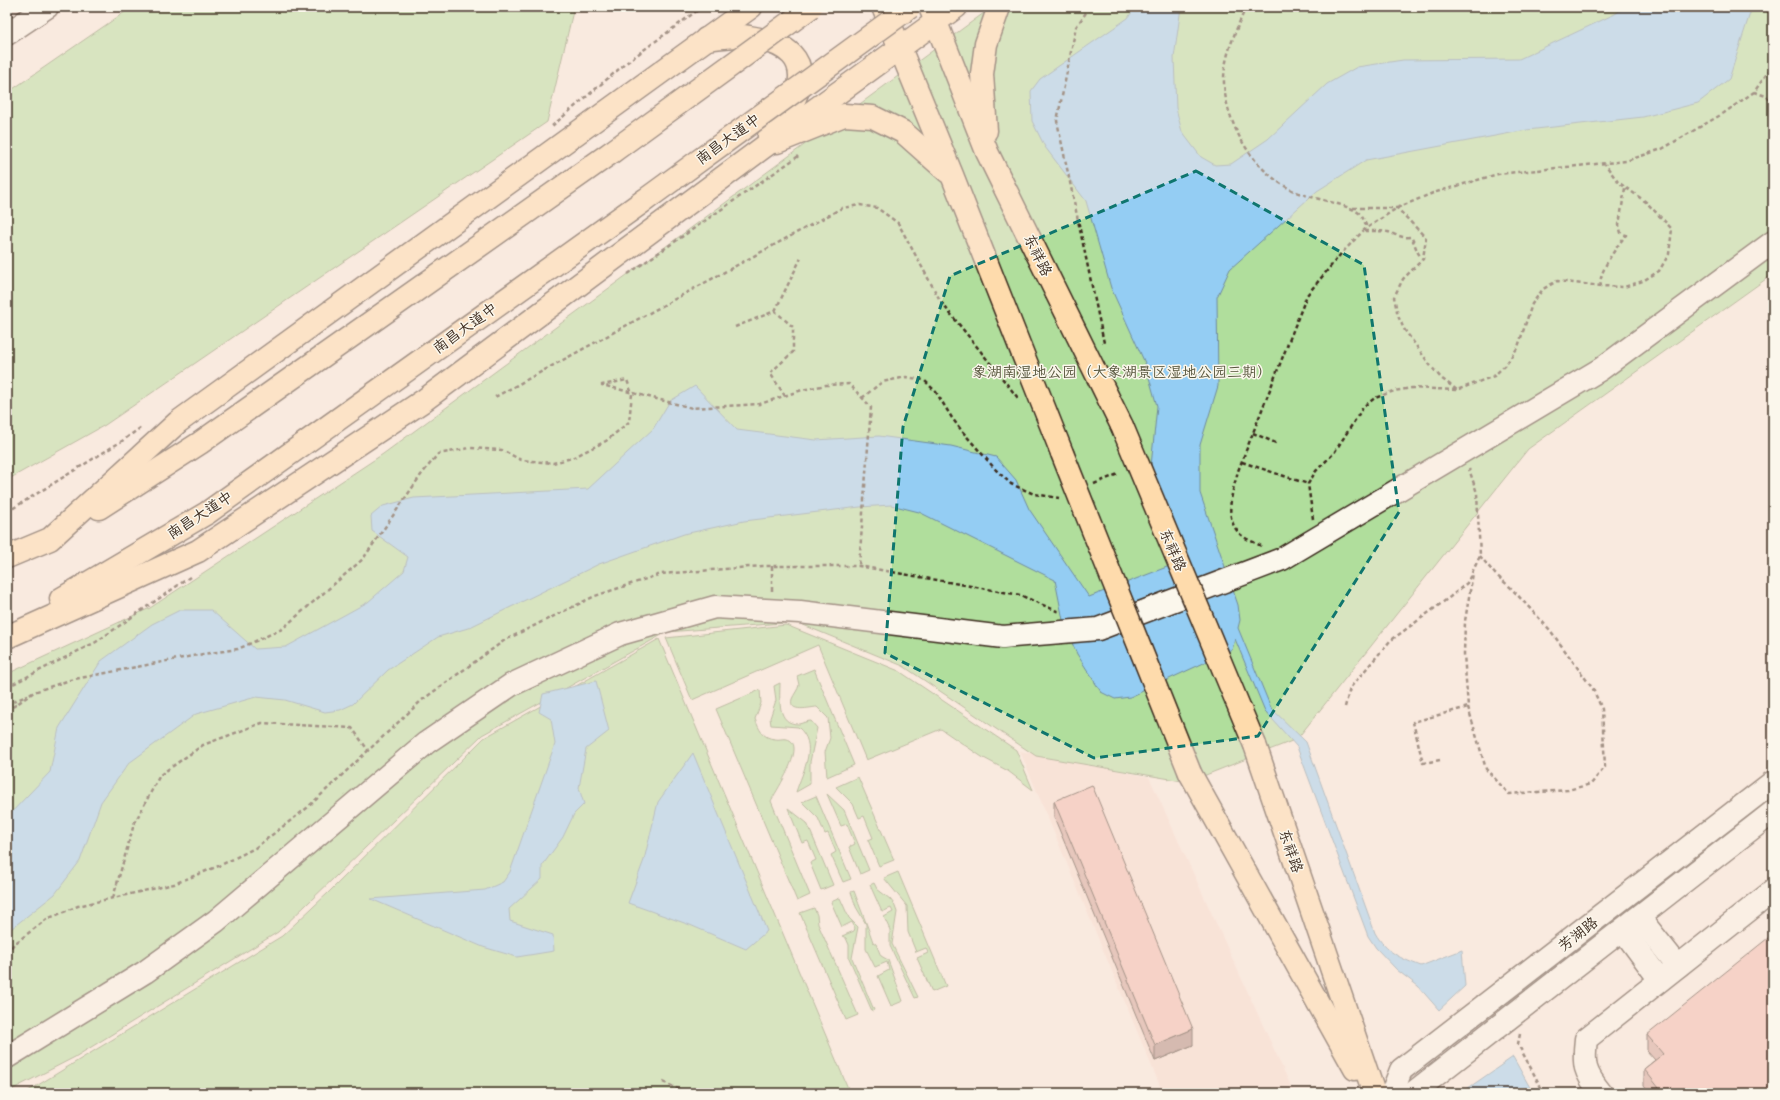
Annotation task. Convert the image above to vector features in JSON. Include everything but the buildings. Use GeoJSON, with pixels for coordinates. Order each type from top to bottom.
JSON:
{"type":"FeatureCollection","features":[{"type":"Feature","properties":{"kind":"main road"},"geometry":{"type":"LineString","coordinates":[[706,39],[737,7]]}},
{"type":"Feature","properties":{"kind":"main road"},"geometry":{"type":"LineString","coordinates":[[7,557],[50,539],[178,422],[750,7]]}},
{"type":"Feature","properties":{"kind":"main road"},"geometry":{"type":"LineString","coordinates":[[7,563],[50,539],[200,443],[612,152],[811,7]]}},
{"type":"Feature","properties":{"kind":"main road"},"geometry":{"type":"LineString","coordinates":[[883,7],[952,175],[1190,773],[1368,1093]]}},
{"type":"Feature","properties":{"kind":"main road","name":"南昌大道中"},"geometry":{"type":"LineString","coordinates":[[7,629],[207,513],[645,200],[910,7]]}},
{"type":"Feature","properties":{"kind":"main road"},"geometry":{"type":"LineString","coordinates":[[7,637],[198,551],[423,401],[761,149],[900,48],[933,14],[956,7]]}},
{"type":"Feature","properties":{"kind":"main road"},"geometry":{"type":"LineString","coordinates":[[987,152],[982,74],[986,44],[999,7]]}},
{"type":"Feature","properties":{"kind":"main road","name":"东祥路"},"geometry":{"type":"LineString","coordinates":[[933,14],[987,152],[1122,426],[1255,745],[1374,1093]]}},
{"type":"Feature","properties":{"kind":"main road"},"geometry":{"type":"LineString","coordinates":[[706,39],[748,36],[782,46],[794,57],[801,75],[794,99],[761,149]]}},
{"type":"Feature","properties":{"kind":"main road"},"geometry":{"type":"LineString","coordinates":[[761,149],[844,115],[874,117],[903,132],[952,175]]}},
{"type":"Feature","properties":{"kind":"street"},"geometry":{"type":"LineString","coordinates":[[7,34],[47,7]]}},
{"type":"Feature","properties":{"kind":"street"},"geometry":{"type":"LineString","coordinates":[[7,1057],[145,972],[216,921],[426,743],[511,685],[627,632],[715,607],[800,612],[1003,637],[1096,630],[1282,559],[1601,369],[1773,242]]}},
{"type":"Feature","properties":{"kind":"street","name":"芳湖路"},"geometry":{"type":"LineString","coordinates":[[1392,1093],[1402,1070],[1773,782]]}},
{"type":"Feature","properties":{"kind":"street","name":"芳湖路"},"geometry":{"type":"LineString","coordinates":[[1413,1093],[1773,812]]}},
{"type":"Feature","properties":{"kind":"street"},"geometry":{"type":"LineString","coordinates":[[1601,1093],[1589,1077],[1584,1061],[1586,1039],[1773,891]]}},
{"type":"Feature","properties":{"kind":"street"},"geometry":{"type":"LineString","coordinates":[[1631,923],[1678,966]]}},
{"type":"Feature","properties":{"kind":"street"},"geometry":{"type":"LineString","coordinates":[[1631,923],[1660,980]]}},
{"type":"Feature","properties":{"kind":"path"},"geometry":{"type":"LineString","coordinates":[[1090,7],[1076,27],[1057,121],[1105,348]]}},
{"type":"Feature","properties":{"kind":"path"},"geometry":{"type":"LineString","coordinates":[[1246,7],[1228,59],[1224,82],[1230,113],[1238,134],[1257,163],[1294,191],[1326,202],[1352,208],[1397,208],[1426,238],[1423,259],[1403,279],[1394,297],[1398,316],[1404,329],[1441,378],[1457,390]]}},
{"type":"Feature","properties":{"kind":"path"},"geometry":{"type":"LineString","coordinates":[[1282,559],[1239,534],[1229,515],[1232,496],[1242,462],[1307,295],[1340,255],[1364,230],[1397,208],[1433,192],[1498,174],[1626,161],[1662,149],[1718,117],[1754,92],[1773,65]]}},
{"type":"Feature","properties":{"kind":"path"},"geometry":{"type":"LineString","coordinates":[[1754,92],[1766,96],[1773,103]]}},
{"type":"Feature","properties":{"kind":"path"},"geometry":{"type":"LineString","coordinates":[[1316,539],[1308,484],[1316,471],[1334,453],[1364,406],[1375,398],[1394,391],[1412,388],[1457,390],[1494,376],[1507,363],[1518,347],[1532,304],[1543,289],[1557,280],[1601,286],[1624,287],[1643,281],[1658,271],[1669,254],[1672,229],[1646,202],[1618,182],[1604,163]]}},
{"type":"Feature","properties":{"kind":"path"},"geometry":{"type":"LineString","coordinates":[[1601,286],[1600,282],[1613,252],[1626,235],[1620,233],[1619,225],[1625,188]]}},
{"type":"Feature","properties":{"kind":"path"},"geometry":{"type":"LineString","coordinates":[[495,397],[842,208],[860,205],[877,208],[898,223],[941,302],[1023,404]]}},
{"type":"Feature","properties":{"kind":"path"},"geometry":{"type":"LineString","coordinates":[[1352,208],[1362,215],[1366,225],[1364,230]]}},
{"type":"Feature","properties":{"kind":"path"},"geometry":{"type":"LineString","coordinates":[[1364,230],[1380,233],[1387,232],[1402,238],[1411,237],[1418,254],[1423,259]]}},
{"type":"Feature","properties":{"kind":"path"},"geometry":{"type":"LineString","coordinates":[[736,327],[775,311],[801,258]]}},
{"type":"Feature","properties":{"kind":"path"},"geometry":{"type":"LineString","coordinates":[[775,311],[793,327],[793,352],[770,373],[785,396]]}},
{"type":"Feature","properties":{"kind":"path"},"geometry":{"type":"LineString","coordinates":[[862,398],[882,382],[906,377],[924,380],[936,392],[952,418],[967,437],[996,470],[1011,484],[1034,494],[1058,499],[1065,496]]}},
{"type":"Feature","properties":{"kind":"path"},"geometry":{"type":"LineString","coordinates":[[7,705],[34,692],[70,680],[203,654],[238,649],[282,629],[363,559],[421,475],[438,454],[470,448],[502,450],[521,460],[553,463],[572,458],[606,441],[629,422],[632,394],[627,380],[602,385],[632,394],[692,408],[760,404],[802,390],[826,385],[849,384],[871,407],[859,566]]}},
{"type":"Feature","properties":{"kind":"path"},"geometry":{"type":"LineString","coordinates":[[1253,434],[1278,444]]}},
{"type":"Feature","properties":{"kind":"path"},"geometry":{"type":"LineString","coordinates":[[1345,707],[1350,688],[1390,641],[1467,583],[1480,556],[1477,493],[1463,451]]}},
{"type":"Feature","properties":{"kind":"path"},"geometry":{"type":"LineString","coordinates":[[1242,462],[1308,484]]}},
{"type":"Feature","properties":{"kind":"path"},"geometry":{"type":"LineString","coordinates":[[1092,485],[1118,474]]}},
{"type":"Feature","properties":{"kind":"path"},"geometry":{"type":"LineString","coordinates":[[1474,568],[1465,621],[1464,654],[1468,707],[1486,769],[1509,794],[1568,790],[1591,784],[1606,766],[1602,709],[1593,689],[1550,630],[1510,587],[1495,574],[1480,556]]}},
{"type":"Feature","properties":{"kind":"path"},"geometry":{"type":"LineString","coordinates":[[772,566],[772,610]]}},
{"type":"Feature","properties":{"kind":"path"},"geometry":{"type":"LineString","coordinates":[[7,952],[14,944],[47,919],[78,906],[174,884],[220,865],[255,848],[307,808],[422,700],[505,640],[595,596],[661,574],[772,566],[859,566],[1020,595],[1063,614]]}},
{"type":"Feature","properties":{"kind":"path"},"geometry":{"type":"LineString","coordinates":[[7,711],[34,692]]}},
{"type":"Feature","properties":{"kind":"path"},"geometry":{"type":"LineString","coordinates":[[1440,760],[1423,763],[1413,722],[1468,707]]}},
{"type":"Feature","properties":{"kind":"path"},"geometry":{"type":"LineString","coordinates":[[113,898],[134,824],[160,775],[203,744],[262,723],[352,728],[368,750]]}},
{"type":"Feature","properties":{"kind":"path"},"geometry":{"type":"LineString","coordinates":[[1521,1032],[1518,1044],[1544,1093]]}},
{"type":"Feature","properties":{"kind":"path"},"geometry":{"type":"LineString","coordinates":[[663,1082],[687,1093]]}},
{"type":"Feature","properties":{"kind":"highlighted area"},"geometry":{"type":"Polygon","coordinates":[[[1196,171],[1364,265],[1399,512],[1258,736],[1094,758],[885,653],[903,427],[950,276],[1196,171]]]}},
{"type":"Feature","properties":{"kind":"shaded area"},"geometry":{"type":"Polygon","coordinates":[[[1020,751],[1149,777],[1294,1093],[1163,1093],[1020,751]]]}},
{"type":"Feature","properties":{"kind":"green space"},"geometry":{"type":"Polygon","coordinates":[[[132,7],[574,7],[547,122],[105,425],[7,480],[7,93],[132,7]]]}},
{"type":"Feature","properties":{"kind":"green space","name":"象湖南湿地公园（大象湖景区湿地公园三期）"},"geometry":{"type":"Polygon","coordinates":[[[992,7],[1773,7],[1773,274],[1528,449],[1297,739],[1188,782],[1036,756],[903,666],[796,622],[667,632],[482,735],[278,932],[75,1057],[7,1092],[7,674],[150,608],[383,454],[992,7]]]}},
{"type":"Feature","properties":{"kind":"green space"},"geometry":{"type":"Polygon","coordinates":[[[786,625],[899,671],[1016,750],[1033,790],[1008,771],[982,757],[941,729],[866,760],[818,645],[692,700],[666,638],[786,625]]]}},
{"type":"Feature","properties":{"kind":"green space"},"geometry":{"type":"Polygon","coordinates":[[[659,639],[850,1093],[25,1093],[282,936],[328,893],[484,738],[659,639]]]}},
{"type":"Feature","properties":{"kind":"green space"},"geometry":{"type":"Polygon","coordinates":[[[814,669],[854,765],[827,777],[825,752],[830,738],[828,718],[817,707],[801,709],[793,707],[792,704],[792,699],[799,685],[797,676],[814,669]]]}},
{"type":"Feature","properties":{"kind":"green space"},"geometry":{"type":"Polygon","coordinates":[[[780,683],[781,709],[786,720],[799,724],[811,721],[817,728],[810,762],[810,784],[796,792],[808,758],[808,742],[798,727],[771,725],[770,718],[776,700],[774,686],[780,683]]]}},
{"type":"Feature","properties":{"kind":"green space"},"geometry":{"type":"Polygon","coordinates":[[[760,690],[761,703],[755,719],[760,729],[767,737],[787,739],[793,743],[794,749],[789,768],[771,801],[810,895],[797,901],[716,709],[760,690]]]}},
{"type":"Feature","properties":{"kind":"green space"},"geometry":{"type":"Polygon","coordinates":[[[858,777],[894,860],[879,866],[868,840],[873,838],[864,816],[859,818],[853,804],[836,787],[858,777]]]}},
{"type":"Feature","properties":{"kind":"green space"},"geometry":{"type":"Polygon","coordinates":[[[827,794],[844,810],[869,870],[860,874],[849,847],[855,844],[847,824],[841,826],[827,794]]]}},
{"type":"Feature","properties":{"kind":"green space"},"geometry":{"type":"Polygon","coordinates":[[[816,796],[851,879],[843,882],[831,855],[836,852],[828,833],[825,834],[818,818],[802,802],[816,796]]]}},
{"type":"Feature","properties":{"kind":"green space"},"geometry":{"type":"Polygon","coordinates":[[[788,808],[807,823],[833,885],[821,890],[810,863],[816,860],[808,841],[802,843],[788,808]]]}},
{"type":"Feature","properties":{"kind":"green space"},"geometry":{"type":"Polygon","coordinates":[[[898,872],[946,986],[932,992],[917,958],[928,953],[926,948],[916,952],[908,932],[907,906],[884,878],[898,872]]]}},
{"type":"Feature","properties":{"kind":"green space"},"geometry":{"type":"Polygon","coordinates":[[[874,883],[877,889],[894,904],[897,912],[892,944],[918,997],[915,998],[890,946],[890,930],[884,917],[893,912],[891,908],[882,912],[870,885],[874,883]]]}},
{"type":"Feature","properties":{"kind":"green space"},"geometry":{"type":"Polygon","coordinates":[[[854,891],[873,942],[876,944],[881,956],[888,960],[903,1001],[891,1006],[878,976],[889,970],[887,962],[875,967],[866,949],[866,924],[856,907],[851,892],[854,891]]]}},
{"type":"Feature","properties":{"kind":"green space"},"geometry":{"type":"Polygon","coordinates":[[[840,898],[849,918],[858,927],[852,958],[874,1010],[872,1011],[849,958],[849,945],[846,938],[842,936],[854,931],[855,928],[852,922],[842,927],[831,902],[840,898]]]}},
{"type":"Feature","properties":{"kind":"green space"},"geometry":{"type":"Polygon","coordinates":[[[814,908],[817,915],[818,924],[858,1015],[846,1020],[800,913],[814,908]]]}},
{"type":"Feature","properties":{"kind":"water"},"geometry":{"type":"Polygon","coordinates":[[[1135,7],[1181,7],[1174,58],[1176,108],[1182,132],[1201,157],[1215,165],[1231,164],[1268,139],[1327,84],[1357,67],[1403,60],[1519,59],[1615,14],[1625,7],[1752,7],[1729,79],[1698,103],[1643,117],[1527,130],[1366,160],[1317,191],[1230,269],[1217,297],[1218,386],[1200,445],[1200,493],[1238,605],[1240,620],[1238,628],[1271,708],[1306,742],[1375,933],[1389,950],[1421,966],[1462,950],[1465,986],[1439,1010],[1418,986],[1397,970],[1376,948],[1368,936],[1297,747],[1265,711],[1235,639],[1232,650],[1130,697],[1115,699],[1101,692],[1077,654],[1064,625],[1055,580],[919,512],[891,505],[860,507],[744,521],[684,534],[599,564],[468,628],[438,637],[388,670],[353,704],[340,710],[325,712],[285,700],[256,697],[196,714],[129,763],[101,802],[80,861],[55,894],[7,932],[7,817],[50,772],[59,728],[101,661],[152,624],[180,610],[211,610],[255,649],[286,647],[368,602],[404,571],[408,557],[372,531],[371,516],[383,506],[414,498],[588,489],[653,429],[670,401],[695,386],[737,430],[816,440],[879,436],[951,446],[996,457],[1016,480],[1029,509],[1089,597],[1185,560],[1151,466],[1157,406],[1145,363],[1111,288],[1086,201],[1045,147],[1032,121],[1031,91],[1040,79],[1128,18],[1135,7]]]}},
{"type":"Feature","properties":{"kind":"water"},"geometry":{"type":"Polygon","coordinates":[[[596,681],[609,731],[586,749],[579,788],[584,804],[574,814],[563,837],[542,866],[542,879],[509,909],[510,921],[553,935],[554,951],[517,957],[483,947],[371,899],[485,890],[503,882],[510,872],[555,744],[551,719],[539,712],[543,694],[596,681]]]}},
{"type":"Feature","properties":{"kind":"water"},"geometry":{"type":"Polygon","coordinates":[[[693,753],[767,931],[746,949],[690,925],[628,903],[644,860],[658,802],[693,753]]]}},
{"type":"Feature","properties":{"kind":"water"},"geometry":{"type":"Polygon","coordinates":[[[1513,1057],[1533,1093],[1461,1093],[1513,1057]]]}}]}
